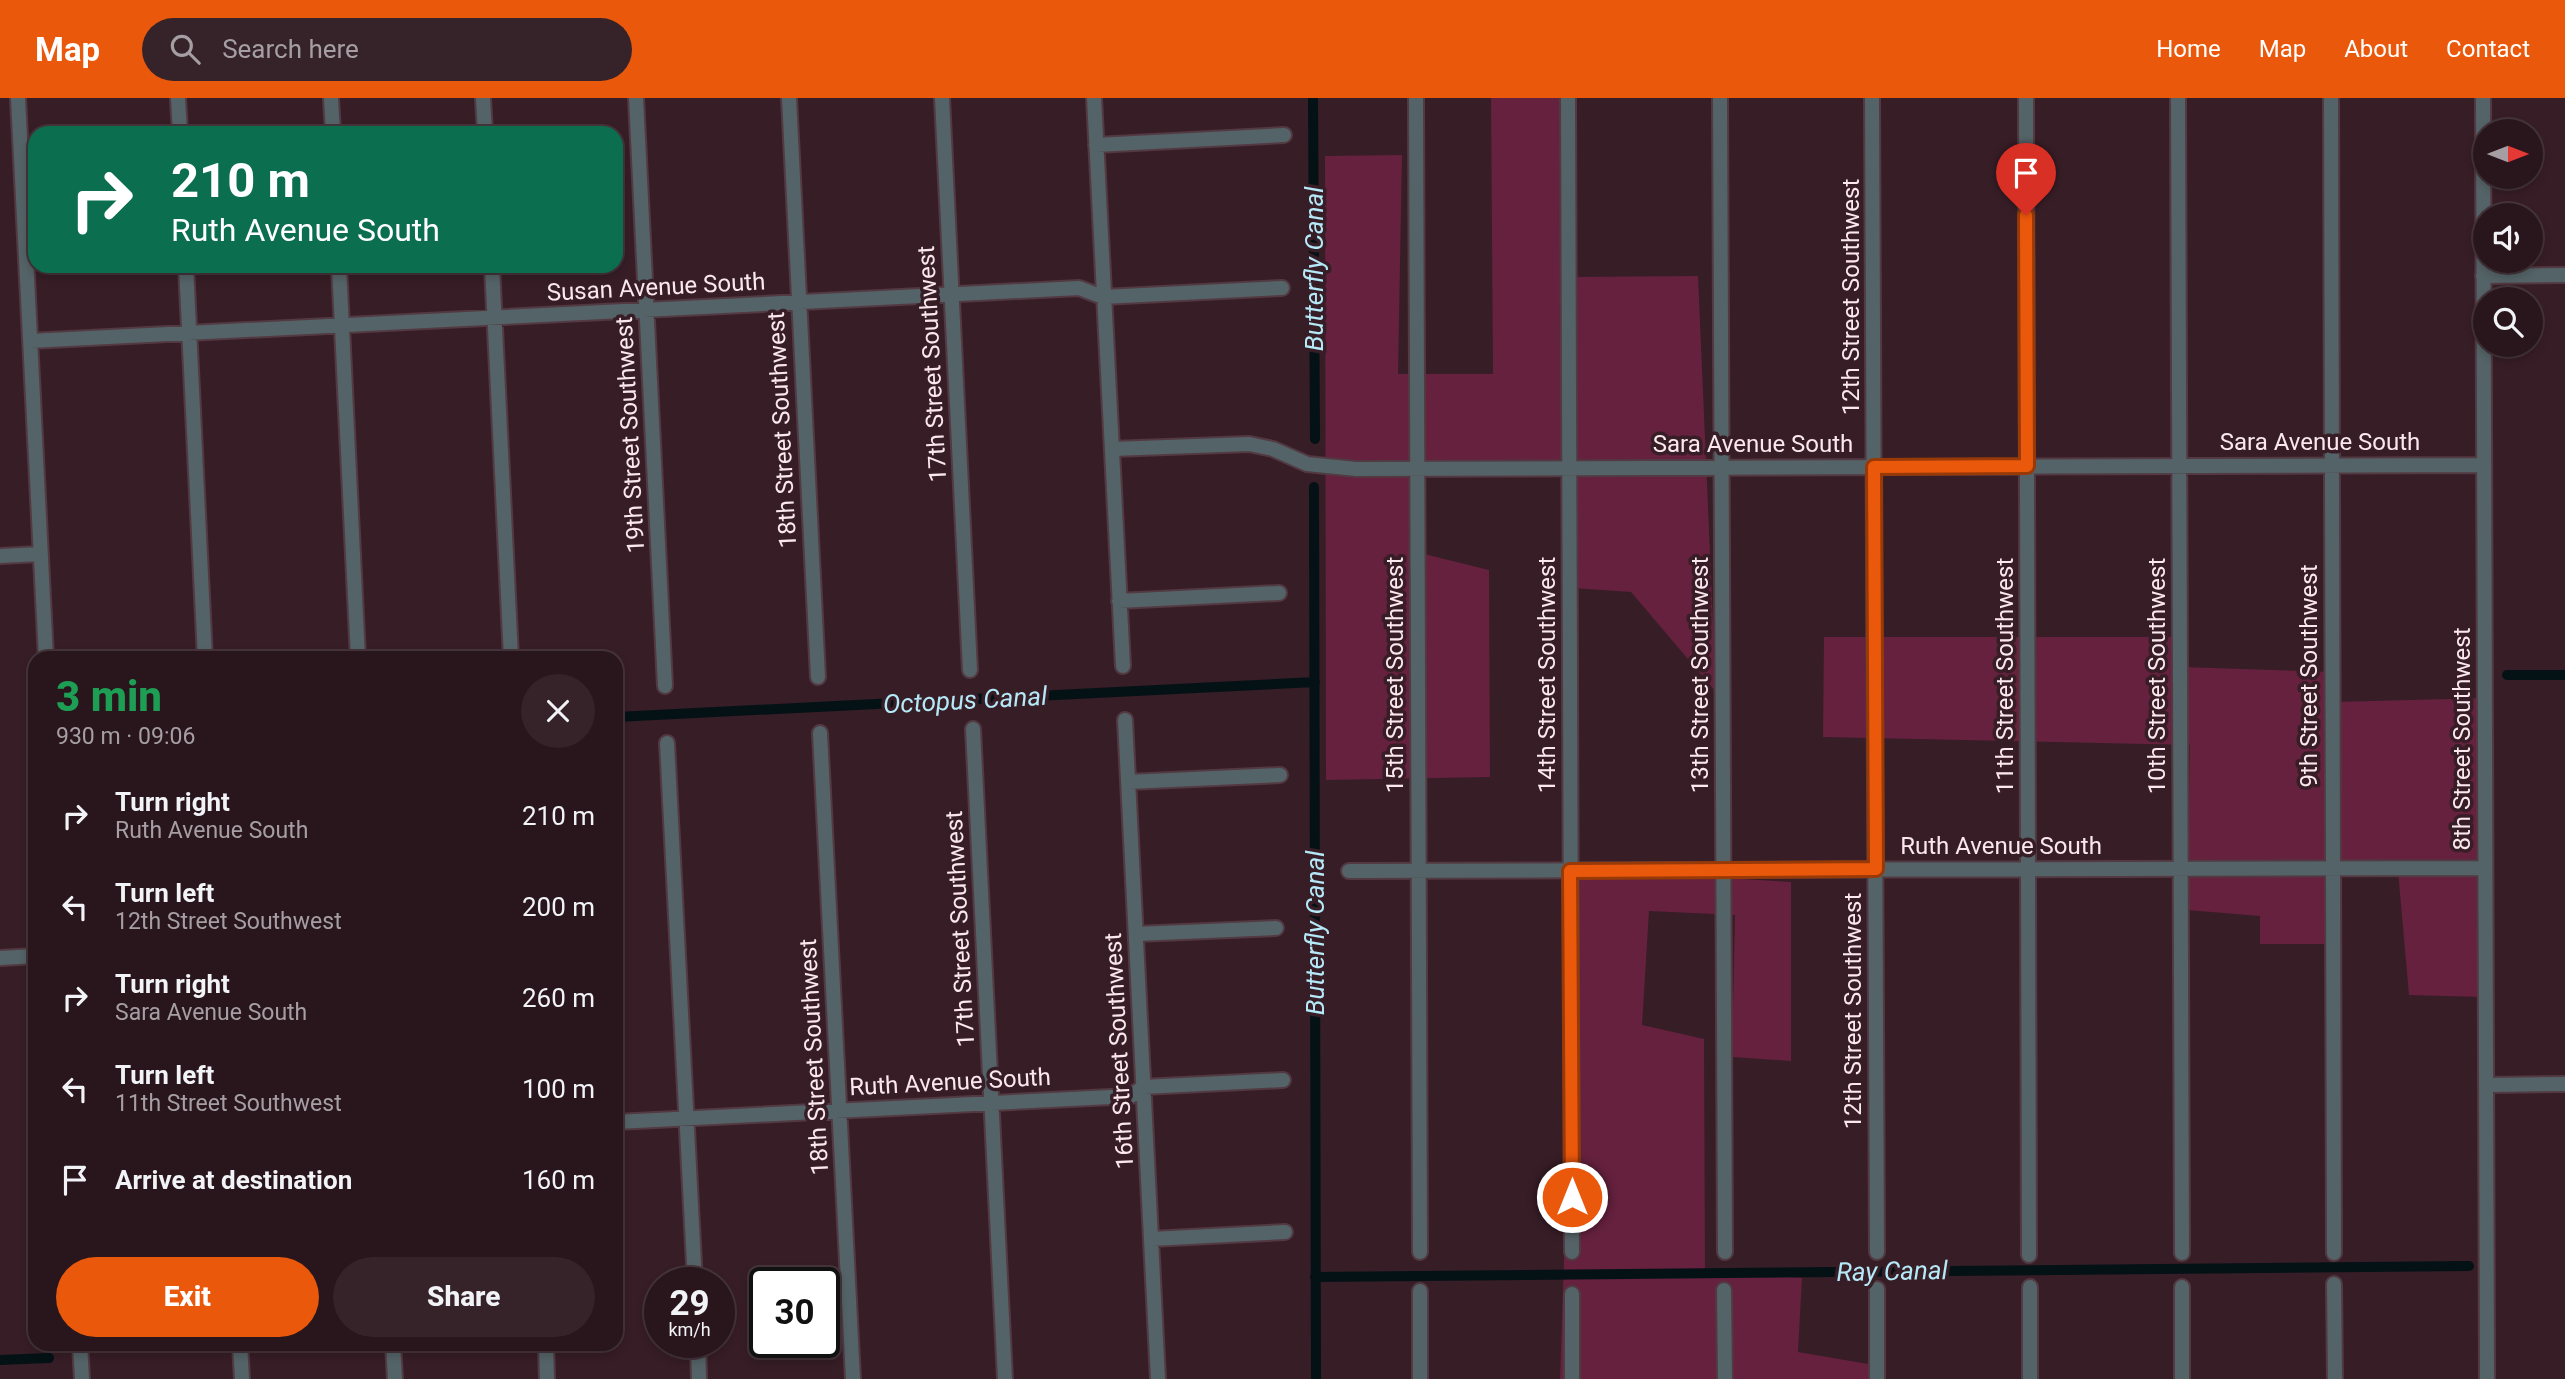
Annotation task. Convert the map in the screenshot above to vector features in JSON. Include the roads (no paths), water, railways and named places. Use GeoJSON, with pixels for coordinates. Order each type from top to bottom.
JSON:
{"type":"FeatureCollection","features":[{"type":"Feature","properties":{"kind":"street"},"geometry":{"type":"LineString","coordinates":[[18,98],[46,651]]}},
{"type":"Feature","properties":{"kind":"street"},"geometry":{"type":"LineString","coordinates":[[178,98],[180,126]]}},
{"type":"Feature","properties":{"kind":"street"},"geometry":{"type":"LineString","coordinates":[[331,98],[333,126]]}},
{"type":"Feature","properties":{"kind":"street"},"geometry":{"type":"LineString","coordinates":[[483,98],[485,126]]}},
{"type":"Feature","properties":{"kind":"street","name":"19th Street Southwest"},"geometry":{"type":"LineString","coordinates":[[636,98],[665,686]]}},
{"type":"Feature","properties":{"kind":"street","name":"18th Street Southwest"},"geometry":{"type":"LineString","coordinates":[[789,98],[818,677]]}},
{"type":"Feature","properties":{"kind":"street","name":"17th Street Southwest"},"geometry":{"type":"LineString","coordinates":[[942,98],[970,670]]}},
{"type":"Feature","properties":{"kind":"street"},"geometry":{"type":"LineString","coordinates":[[1094,98],[1123,666]]}},
{"type":"Feature","properties":{"kind":"street","name":"15th Street Southwest"},"geometry":{"type":"LineString","coordinates":[[1416,98],[1420,1252]]}},
{"type":"Feature","properties":{"kind":"street","name":"14th Street Southwest"},"geometry":{"type":"LineString","coordinates":[[1568,98],[1572,1252]]}},
{"type":"Feature","properties":{"kind":"street","name":"13th Street Southwest"},"geometry":{"type":"LineString","coordinates":[[1720,98],[1725,1252]]}},
{"type":"Feature","properties":{"kind":"street","name":"12th Street Southwest"},"geometry":{"type":"LineString","coordinates":[[1872,98],[1877,1252]]}},
{"type":"Feature","properties":{"kind":"street","name":"11th Street Southwest"},"geometry":{"type":"LineString","coordinates":[[2026,98],[2029,1255]]}},
{"type":"Feature","properties":{"kind":"street","name":"10th Street Southwest"},"geometry":{"type":"LineString","coordinates":[[2178,98],[2182,1254]]}},
{"type":"Feature","properties":{"kind":"street","name":"9th Street Southwest"},"geometry":{"type":"LineString","coordinates":[[2331,98],[2334,1253]]}},
{"type":"Feature","properties":{"kind":"street","name":"8th Street Southwest"},"geometry":{"type":"LineString","coordinates":[[2483,98],[2487,1379]]}},
{"type":"Feature","properties":{"kind":"street"},"geometry":{"type":"LineString","coordinates":[[1096,145],[1284,135]]}},
{"type":"Feature","properties":{"kind":"street"},"geometry":{"type":"LineString","coordinates":[[186,273],[205,651]]}},
{"type":"Feature","properties":{"kind":"street"},"geometry":{"type":"LineString","coordinates":[[339,273],[358,651]]}},
{"type":"Feature","properties":{"kind":"street"},"geometry":{"type":"LineString","coordinates":[[492,273],[511,651]]}},
{"type":"Feature","properties":{"kind":"street"},"geometry":{"type":"LineString","coordinates":[[2483,276],[2565,275]]}},
{"type":"Feature","properties":{"kind":"street","name":"Susan Avenue South"},"geometry":{"type":"LineString","coordinates":[[30,341],[1079,288],[1103,297],[1282,288]]}},
{"type":"Feature","properties":{"kind":"street","name":"Sara Avenue South"},"geometry":{"type":"LineString","coordinates":[[1112,449],[1249,443],[1319,466],[1356,469],[2484,465]]}},
{"type":"Feature","properties":{"kind":"street"},"geometry":{"type":"LineString","coordinates":[[0,556],[40,554]]}},
{"type":"Feature","properties":{"kind":"street"},"geometry":{"type":"LineString","coordinates":[[1119,601],[1279,593]]}},
{"type":"Feature","properties":{"kind":"street","name":"16th Street Southwest"},"geometry":{"type":"LineString","coordinates":[[1125,720],[1158,1379]]}},
{"type":"Feature","properties":{"kind":"street","name":"17th Street Southwest"},"geometry":{"type":"LineString","coordinates":[[973,729],[1005,1379]]}},
{"type":"Feature","properties":{"kind":"street","name":"18th Street Southwest"},"geometry":{"type":"LineString","coordinates":[[820,733],[853,1379]]}},
{"type":"Feature","properties":{"kind":"street"},"geometry":{"type":"LineString","coordinates":[[667,743],[694,1267]]}},
{"type":"Feature","properties":{"kind":"street"},"geometry":{"type":"LineString","coordinates":[[1128,782],[1280,775]]}},
{"type":"Feature","properties":{"kind":"street","name":"Ruth Avenue South"},"geometry":{"type":"LineString","coordinates":[[1349,871],[2485,868]]}},
{"type":"Feature","properties":{"kind":"street"},"geometry":{"type":"LineString","coordinates":[[1136,934],[1276,928]]}},
{"type":"Feature","properties":{"kind":"street"},"geometry":{"type":"LineString","coordinates":[[0,958],[28,956]]}},
{"type":"Feature","properties":{"kind":"street","name":"Ruth Avenue South"},"geometry":{"type":"LineString","coordinates":[[623,1122],[1130,1096],[1143,1087],[1283,1080]]}},
{"type":"Feature","properties":{"kind":"street"},"geometry":{"type":"LineString","coordinates":[[2486,1085],[2565,1084]]}},
{"type":"Feature","properties":{"kind":"street"},"geometry":{"type":"LineString","coordinates":[[1151,1239],[1285,1232]]}},
{"type":"Feature","properties":{"kind":"street"},"geometry":{"type":"LineString","coordinates":[[2334,1284],[2335,1379]]}},
{"type":"Feature","properties":{"kind":"street"},"geometry":{"type":"LineString","coordinates":[[2030,1287],[2030,1379]]}},
{"type":"Feature","properties":{"kind":"street"},"geometry":{"type":"LineString","coordinates":[[2182,1287],[2182,1379]]}},
{"type":"Feature","properties":{"kind":"street"},"geometry":{"type":"LineString","coordinates":[[1877,1289],[1877,1379]]}},
{"type":"Feature","properties":{"kind":"street"},"geometry":{"type":"LineString","coordinates":[[1724,1290],[1725,1379]]}},
{"type":"Feature","properties":{"kind":"street"},"geometry":{"type":"LineString","coordinates":[[1420,1292],[1420,1379]]}},
{"type":"Feature","properties":{"kind":"street"},"geometry":{"type":"LineString","coordinates":[[1572,1294],[1572,1379]]}},
{"type":"Feature","properties":{"kind":"street"},"geometry":{"type":"LineString","coordinates":[[80,1351],[82,1379]]}},
{"type":"Feature","properties":{"kind":"street"},"geometry":{"type":"LineString","coordinates":[[240,1351],[242,1379]]}},
{"type":"Feature","properties":{"kind":"street"},"geometry":{"type":"LineString","coordinates":[[393,1351],[395,1379]]}},
{"type":"Feature","properties":{"kind":"street"},"geometry":{"type":"LineString","coordinates":[[546,1351],[547,1379]]}},
{"type":"Feature","properties":{"kind":"street"},"geometry":{"type":"LineString","coordinates":[[698,1358],[699,1379]]}},
{"type":"Feature","properties":{"kind":"waterway","name":"Butterfly Canal"},"geometry":{"type":"LineString","coordinates":[[1313,98],[1315,439]]}},
{"type":"Feature","properties":{"kind":"waterway","name":"Butterfly Canal"},"geometry":{"type":"LineString","coordinates":[[1314,487],[1316,1379]]}},
{"type":"Feature","properties":{"kind":"waterway"},"geometry":{"type":"LineString","coordinates":[[2507,675],[2565,675]]}},
{"type":"Feature","properties":{"kind":"waterway","name":"Octopus Canal"},"geometry":{"type":"LineString","coordinates":[[623,717],[1315,682]]}},
{"type":"Feature","properties":{"kind":"waterway","name":"Ray Canal"},"geometry":{"type":"LineString","coordinates":[[1315,1277],[2469,1266]]}},
{"type":"Feature","properties":{"kind":"waterway"},"geometry":{"type":"LineString","coordinates":[[0,1360],[49,1358]]}}]}
